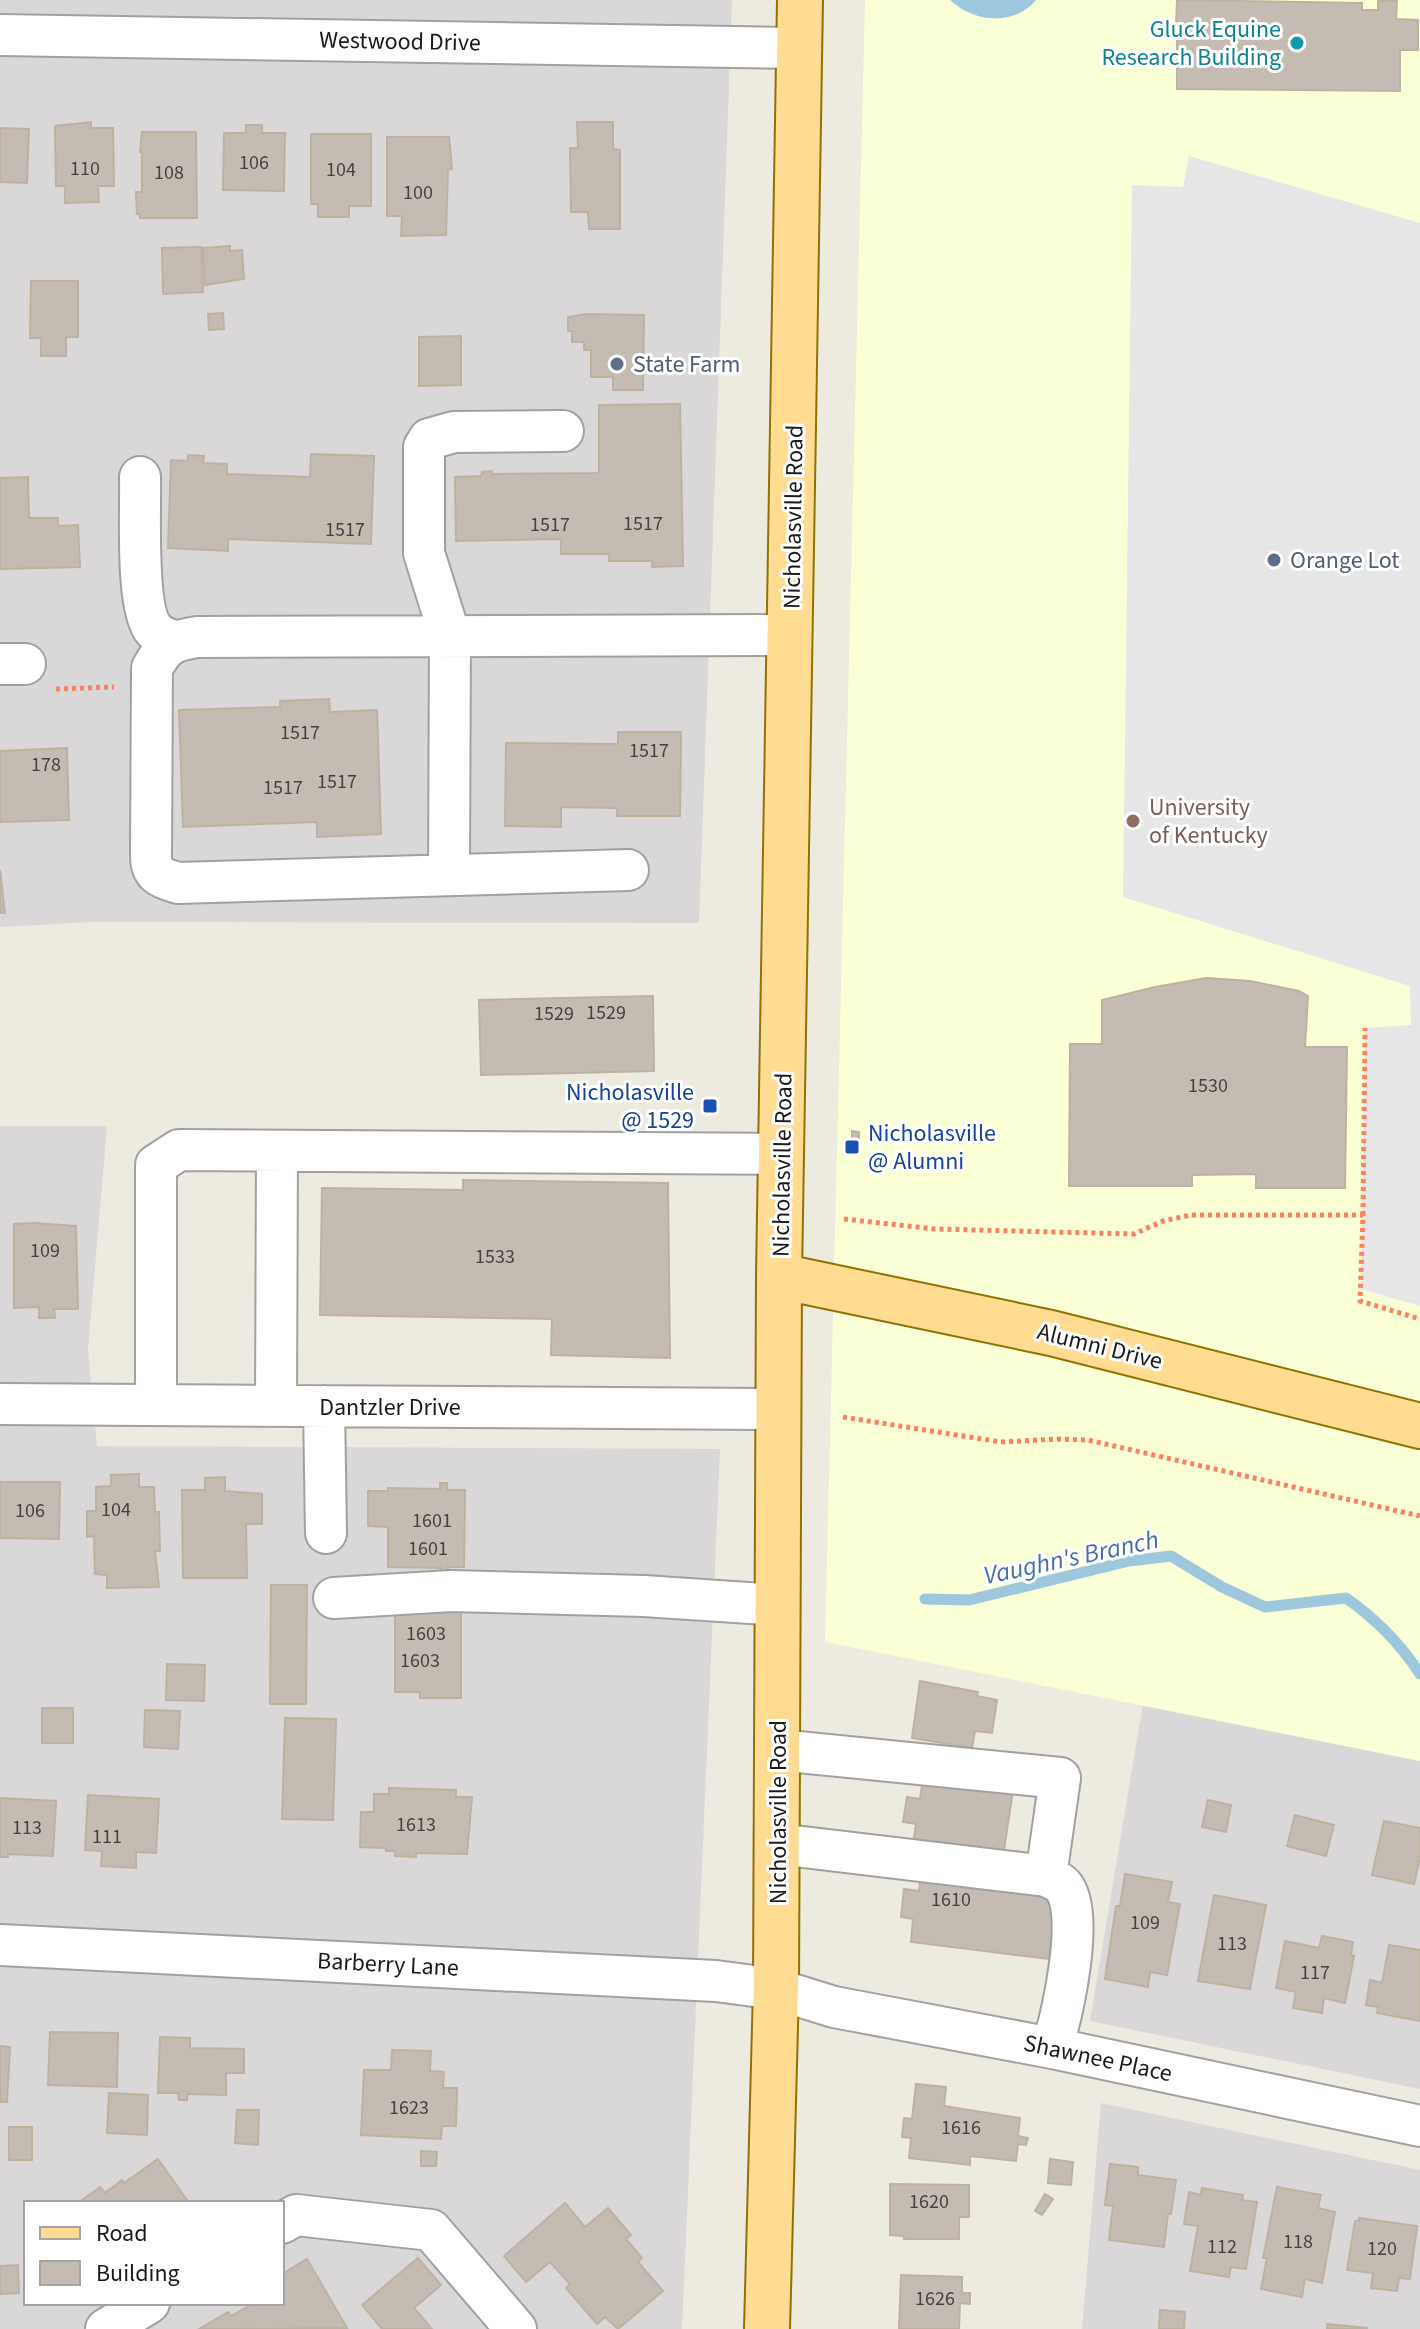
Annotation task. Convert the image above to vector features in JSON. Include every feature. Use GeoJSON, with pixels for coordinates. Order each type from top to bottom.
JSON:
{"type":"FeatureCollection","features":[{"type":"Feature","properties":{"kind":"main road","name":"Nicholasville Road"},"geometry":{"type":"LineString","coordinates":[[767,2329],[776,1989],[779,1276],[800,0]]}},
{"type":"Feature","properties":{"kind":"main road","name":"Alumni Drive"},"geometry":{"type":"LineString","coordinates":[[779,1276],[1051,1333],[1420,1426]]}},
{"type":"Feature","properties":{"kind":"street","name":"Westwood Drive"},"geometry":{"type":"LineString","coordinates":[[0,35],[800,48]]}},
{"type":"Feature","properties":{"kind":"street"},"geometry":{"type":"LineString","coordinates":[[449,875],[450,636],[424,553],[424,447],[429,439],[454,432],[563,431]]}},
{"type":"Feature","properties":{"kind":"street"},"geometry":{"type":"LineString","coordinates":[[140,477],[142,598],[153,629],[164,638],[176,641]]}},
{"type":"Feature","properties":{"kind":"street"},"geometry":{"type":"LineString","coordinates":[[628,870],[178,883],[160,877],[152,869],[151,858],[152,668],[162,651],[176,641],[197,637],[791,635]]}},
{"type":"Feature","properties":{"kind":"street"},"geometry":{"type":"LineString","coordinates":[[156,1405],[156,1165],[179,1150],[783,1154]]}},
{"type":"Feature","properties":{"kind":"street"},"geometry":{"type":"LineString","coordinates":[[276,1406],[277,1151]]}},
{"type":"Feature","properties":{"kind":"street","name":"Dantzler Drive"},"geometry":{"type":"LineString","coordinates":[[0,1404],[780,1409]]}},
{"type":"Feature","properties":{"kind":"street"},"geometry":{"type":"LineString","coordinates":[[324,1406],[326,1533]]}},
{"type":"Feature","properties":{"kind":"street"},"geometry":{"type":"LineString","coordinates":[[334,1598],[451,1591],[644,1596],[779,1605]]}},
{"type":"Feature","properties":{"kind":"street"},"geometry":{"type":"LineString","coordinates":[[778,1750],[1060,1778],[1046,1876]]}},
{"type":"Feature","properties":{"kind":"street"},"geometry":{"type":"LineString","coordinates":[[778,1844],[1046,1876],[1061,1883],[1072,1904],[1073,1935],[1061,2019],[1052,2048]]}},
{"type":"Feature","properties":{"kind":"street","name":"Barberry Lane"},"geometry":{"type":"LineString","coordinates":[[0,1945],[716,1981],[776,1989]]}},
{"type":"Feature","properties":{"kind":"street","name":"Shawnee Place"},"geometry":{"type":"LineString","coordinates":[[776,1989],[834,2007],[1052,2048],[1420,2126]]}},
{"type":"Feature","properties":{"kind":"street"},"geometry":{"type":"LineString","coordinates":[[284,2222],[296,2215],[431,2230],[516,2329]]}},
{"type":"Feature","properties":{"kind":"street"},"geometry":{"type":"LineString","coordinates":[[106,2329],[146,2305]]}},
{"type":"Feature","properties":{"kind":"path"},"geometry":{"type":"LineString","coordinates":[[13,664],[51,689],[152,686]]}},
{"type":"Feature","properties":{"kind":"path"},"geometry":{"type":"LineString","coordinates":[[1365,1028],[1360,1301],[1420,1319]]}},
{"type":"Feature","properties":{"kind":"path"},"geometry":{"type":"LineString","coordinates":[[844,1219],[935,1229],[1134,1234],[1163,1221],[1191,1215],[1363,1215]]}},
{"type":"Feature","properties":{"kind":"path"},"geometry":{"type":"LineString","coordinates":[[843,1417],[1001,1442],[1088,1440],[1420,1516]]}},
{"type":"Feature","properties":{"kind":"shaded area"},"geometry":{"type":"Polygon","coordinates":[[[0,0],[732,0],[699,923],[93,922],[0,927],[0,0]]]}},
{"type":"Feature","properties":{"kind":"shaded area","name":"University of Kentucky"},"geometry":{"type":"Polygon","coordinates":[[[865,0],[1420,0],[1420,1761],[825,1642],[865,0]]]}},
{"type":"Feature","properties":{"kind":"shaded area","name":"Orange Lot"},"geometry":{"type":"Polygon","coordinates":[[[1189,156],[1420,223],[1420,1306],[1361,1289],[1365,1028],[1411,1025],[1410,986],[1123,897],[1132,185],[1183,187],[1189,156]]]}},
{"type":"Feature","properties":{"kind":"shaded area"},"geometry":{"type":"Polygon","coordinates":[[[0,1126],[107,1126],[88,1349],[97,1446],[720,1449],[682,2329],[0,2329],[0,1126]]]}},
{"type":"Feature","properties":{"kind":"shaded area"},"geometry":{"type":"Polygon","coordinates":[[[1143,1704],[1420,1761],[1420,2089],[1090,2021],[1143,1704]]]}},
{"type":"Feature","properties":{"kind":"shaded area"},"geometry":{"type":"Polygon","coordinates":[[[1101,2103],[1420,2170],[1420,2329],[1082,2329],[1101,2103]]]}},
{"type":"Feature","properties":{"kind":"water"},"geometry":{"type":"Polygon","coordinates":[[[950,0],[1036,0],[1017,14],[993,18],[970,13],[950,0]]]}},
{"type":"Feature","properties":{"kind":"building","name":"Gluck Equine Research Building"},"geometry":{"type":"Polygon","coordinates":[[[1177,0],[1362,3],[1362,10],[1378,10],[1378,1],[1397,1],[1396,19],[1418,20],[1418,50],[1400,50],[1400,91],[1177,89],[1177,36],[1187,36],[1187,28],[1176,28],[1177,0]]]}},
{"type":"Feature","properties":{"kind":"building"},"geometry":{"type":"Polygon","coordinates":[[[91,122],[91,128],[113,128],[114,186],[98,186],[99,202],[65,203],[65,186],[56,186],[55,126],[91,122]]]}},
{"type":"Feature","properties":{"kind":"building"},"geometry":{"type":"Polygon","coordinates":[[[577,122],[613,122],[613,149],[620,150],[620,229],[589,229],[588,212],[571,212],[570,148],[578,148],[577,122]]]}},
{"type":"Feature","properties":{"kind":"building"},"geometry":{"type":"Polygon","coordinates":[[[246,125],[262,125],[262,133],[285,133],[284,191],[223,190],[224,133],[246,133],[246,125]]]}},
{"type":"Feature","properties":{"kind":"building"},"geometry":{"type":"Polygon","coordinates":[[[0,128],[29,129],[27,183],[0,182],[0,128]]]}},
{"type":"Feature","properties":{"kind":"building"},"geometry":{"type":"Polygon","coordinates":[[[142,132],[196,132],[197,218],[140,218],[137,214],[136,192],[142,192],[142,132]]]}},
{"type":"Feature","properties":{"kind":"building"},"geometry":{"type":"Polygon","coordinates":[[[311,134],[371,134],[371,206],[349,206],[349,217],[318,217],[318,204],[311,204],[311,134]]]}},
{"type":"Feature","properties":{"kind":"building"},"geometry":{"type":"Polygon","coordinates":[[[387,137],[449,137],[452,169],[448,169],[446,235],[401,236],[402,216],[387,216],[387,137]]]}},
{"type":"Feature","properties":{"kind":"building"},"geometry":{"type":"Polygon","coordinates":[[[230,246],[230,251],[242,250],[244,279],[205,285],[203,248],[230,246]]]}},
{"type":"Feature","properties":{"kind":"building"},"geometry":{"type":"Polygon","coordinates":[[[201,247],[203,292],[163,294],[162,248],[201,247]]]}},
{"type":"Feature","properties":{"kind":"building"},"geometry":{"type":"Polygon","coordinates":[[[31,281],[78,281],[78,337],[66,337],[66,356],[41,356],[41,338],[30,338],[31,281]]]}},
{"type":"Feature","properties":{"kind":"building"},"geometry":{"type":"Polygon","coordinates":[[[223,313],[224,329],[209,330],[208,314],[223,313]]]}},
{"type":"Feature","properties":{"kind":"building","name":"State Farm"},"geometry":{"type":"Polygon","coordinates":[[[585,314],[644,315],[643,390],[613,390],[613,377],[591,377],[591,350],[584,350],[584,342],[572,342],[572,331],[568,331],[568,317],[585,314]]]}},
{"type":"Feature","properties":{"kind":"building"},"geometry":{"type":"Polygon","coordinates":[[[461,336],[461,385],[419,386],[419,337],[461,336]]]}},
{"type":"Feature","properties":{"kind":"building"},"geometry":{"type":"Polygon","coordinates":[[[680,404],[683,566],[652,567],[652,561],[609,561],[609,554],[561,554],[561,539],[456,541],[455,477],[481,476],[482,472],[492,471],[492,474],[599,473],[599,405],[680,404]]]}},
{"type":"Feature","properties":{"kind":"building"},"geometry":{"type":"Polygon","coordinates":[[[311,454],[374,456],[371,544],[228,539],[228,551],[168,548],[171,460],[188,461],[188,455],[204,456],[203,463],[227,464],[227,474],[310,477],[311,454]]]}},
{"type":"Feature","properties":{"kind":"building"},"geometry":{"type":"Polygon","coordinates":[[[28,477],[29,518],[58,518],[58,526],[78,525],[80,567],[0,569],[0,478],[28,477]]]}},
{"type":"Feature","properties":{"kind":"building"},"geometry":{"type":"Polygon","coordinates":[[[329,699],[330,712],[377,710],[381,834],[317,837],[317,822],[183,827],[179,710],[280,707],[280,701],[329,699]]]}},
{"type":"Feature","properties":{"kind":"building"},"geometry":{"type":"Polygon","coordinates":[[[618,732],[681,732],[680,816],[617,816],[617,808],[561,807],[561,827],[505,826],[506,743],[618,744],[618,732]]]}},
{"type":"Feature","properties":{"kind":"building"},"geometry":{"type":"Polygon","coordinates":[[[67,748],[69,820],[0,822],[0,751],[67,748]]]}},
{"type":"Feature","properties":{"kind":"building"},"geometry":{"type":"Polygon","coordinates":[[[0,870],[5,913],[0,913],[0,870]]]}},
{"type":"Feature","properties":{"kind":"building"},"geometry":{"type":"Polygon","coordinates":[[[1206,978],[1250,981],[1299,991],[1308,996],[1305,1047],[1347,1047],[1345,1188],[1256,1188],[1256,1174],[1192,1175],[1192,1186],[1069,1186],[1070,1044],[1102,1044],[1102,1000],[1206,978]]]}},
{"type":"Feature","properties":{"kind":"building"},"geometry":{"type":"Polygon","coordinates":[[[653,996],[654,1071],[481,1075],[479,1000],[653,996]]]}},
{"type":"Feature","properties":{"kind":"building"},"geometry":{"type":"Polygon","coordinates":[[[852,1131],[859,1132],[859,1144],[852,1145],[852,1131]]]}},
{"type":"Feature","properties":{"kind":"building"},"geometry":{"type":"Polygon","coordinates":[[[463,1180],[668,1183],[670,1358],[551,1355],[552,1319],[320,1315],[322,1188],[463,1190],[463,1180]]]}},
{"type":"Feature","properties":{"kind":"building"},"geometry":{"type":"Polygon","coordinates":[[[14,1224],[76,1226],[78,1309],[54,1309],[55,1318],[39,1318],[39,1307],[14,1308],[14,1224]]]}},
{"type":"Feature","properties":{"kind":"building"},"geometry":{"type":"Polygon","coordinates":[[[139,1474],[139,1487],[154,1487],[155,1512],[159,1512],[160,1551],[155,1551],[159,1587],[107,1588],[107,1575],[95,1574],[94,1536],[87,1537],[87,1511],[96,1511],[96,1487],[111,1486],[111,1475],[139,1474]]]}},
{"type":"Feature","properties":{"kind":"building"},"geometry":{"type":"Polygon","coordinates":[[[225,1477],[225,1491],[262,1494],[262,1524],[246,1524],[247,1578],[183,1578],[182,1490],[205,1490],[205,1478],[225,1477]]]}},
{"type":"Feature","properties":{"kind":"building"},"geometry":{"type":"Polygon","coordinates":[[[0,1482],[60,1482],[59,1539],[0,1538],[0,1482]]]}},
{"type":"Feature","properties":{"kind":"building"},"geometry":{"type":"Polygon","coordinates":[[[440,1483],[447,1483],[447,1490],[465,1490],[464,1567],[448,1567],[448,1572],[441,1572],[441,1568],[388,1567],[388,1527],[368,1526],[368,1491],[388,1491],[388,1488],[440,1489],[440,1483]]]}},
{"type":"Feature","properties":{"kind":"building"},"geometry":{"type":"Polygon","coordinates":[[[271,1585],[307,1585],[306,1704],[270,1704],[271,1585]]]}},
{"type":"Feature","properties":{"kind":"building"},"geometry":{"type":"Polygon","coordinates":[[[395,1603],[461,1604],[461,1698],[420,1698],[420,1692],[395,1692],[395,1603]]]}},
{"type":"Feature","properties":{"kind":"building"},"geometry":{"type":"Polygon","coordinates":[[[167,1664],[205,1665],[204,1701],[166,1700],[167,1664]]]}},
{"type":"Feature","properties":{"kind":"building"},"geometry":{"type":"Polygon","coordinates":[[[920,1681],[978,1692],[977,1696],[997,1700],[992,1733],[975,1731],[972,1748],[912,1738],[920,1681]]]}},
{"type":"Feature","properties":{"kind":"building"},"geometry":{"type":"Polygon","coordinates":[[[42,1708],[73,1708],[73,1743],[42,1743],[42,1708]]]}},
{"type":"Feature","properties":{"kind":"building"},"geometry":{"type":"Polygon","coordinates":[[[145,1710],[180,1711],[178,1749],[144,1747],[145,1710]]]}},
{"type":"Feature","properties":{"kind":"building"},"geometry":{"type":"Polygon","coordinates":[[[285,1718],[336,1719],[333,1820],[282,1819],[285,1718]]]}},
{"type":"Feature","properties":{"kind":"building"},"geometry":{"type":"Polygon","coordinates":[[[923,1778],[1013,1791],[1003,1856],[913,1843],[916,1824],[903,1822],[907,1797],[920,1799],[923,1778]]]}},
{"type":"Feature","properties":{"kind":"building"},"geometry":{"type":"Polygon","coordinates":[[[389,1788],[456,1790],[456,1797],[472,1797],[467,1854],[416,1853],[416,1857],[395,1856],[395,1851],[386,1851],[386,1848],[360,1847],[361,1812],[374,1812],[374,1794],[389,1794],[389,1788]]]}},
{"type":"Feature","properties":{"kind":"building"},"geometry":{"type":"Polygon","coordinates":[[[88,1795],[159,1799],[156,1853],[136,1852],[136,1868],[101,1866],[102,1851],[85,1850],[88,1795]]]}},
{"type":"Feature","properties":{"kind":"building"},"geometry":{"type":"Polygon","coordinates":[[[0,1798],[56,1801],[53,1856],[8,1854],[8,1857],[0,1857],[0,1798]]]}},
{"type":"Feature","properties":{"kind":"building"},"geometry":{"type":"Polygon","coordinates":[[[1208,1800],[1231,1805],[1226,1832],[1202,1827],[1208,1800]]]}},
{"type":"Feature","properties":{"kind":"building"},"geometry":{"type":"Polygon","coordinates":[[[1295,1815],[1334,1825],[1326,1856],[1287,1846],[1295,1815]]]}},
{"type":"Feature","properties":{"kind":"building"},"geometry":{"type":"Polygon","coordinates":[[[1384,1821],[1420,1828],[1420,1857],[1414,1884],[1372,1875],[1384,1821]]]}},
{"type":"Feature","properties":{"kind":"building"},"geometry":{"type":"Polygon","coordinates":[[[921,1869],[1058,1886],[1049,1959],[911,1942],[913,1919],[901,1917],[904,1889],[919,1891],[921,1869]]]}},
{"type":"Feature","properties":{"kind":"building"},"geometry":{"type":"Polygon","coordinates":[[[1125,1874],[1172,1882],[1168,1902],[1180,1904],[1167,1975],[1150,1972],[1148,1987],[1105,1979],[1116,1906],[1120,1906],[1125,1874]]]}},
{"type":"Feature","properties":{"kind":"building"},"geometry":{"type":"Polygon","coordinates":[[[1214,1895],[1266,1905],[1250,1989],[1198,1981],[1214,1895]]]}},
{"type":"Feature","properties":{"kind":"building"},"geometry":{"type":"Polygon","coordinates":[[[1322,1936],[1353,1942],[1351,1955],[1354,1956],[1345,2003],[1324,1998],[1322,2013],[1293,2008],[1296,1992],[1276,1988],[1285,1941],[1319,1948],[1322,1936]]]}},
{"type":"Feature","properties":{"kind":"building"},"geometry":{"type":"Polygon","coordinates":[[[1389,1945],[1420,1950],[1420,2021],[1377,2013],[1378,2007],[1366,2005],[1370,1980],[1382,1983],[1389,1945]]]}},
{"type":"Feature","properties":{"kind":"building"},"geometry":{"type":"Polygon","coordinates":[[[50,2032],[118,2033],[117,2087],[48,2085],[50,2032]]]}},
{"type":"Feature","properties":{"kind":"building"},"geometry":{"type":"Polygon","coordinates":[[[160,2037],[190,2038],[190,2048],[244,2049],[244,2073],[226,2073],[226,2095],[187,2094],[187,2100],[179,2100],[178,2093],[158,2093],[160,2037]]]}},
{"type":"Feature","properties":{"kind":"building"},"geometry":{"type":"Polygon","coordinates":[[[0,2046],[10,2047],[7,2102],[0,2102],[0,2046]]]}},
{"type":"Feature","properties":{"kind":"building"},"geometry":{"type":"Polygon","coordinates":[[[392,2050],[431,2051],[430,2071],[444,2072],[443,2088],[457,2088],[456,2126],[442,2126],[441,2139],[361,2135],[364,2070],[391,2070],[392,2050]]]}},
{"type":"Feature","properties":{"kind":"building"},"geometry":{"type":"Polygon","coordinates":[[[916,2084],[946,2087],[944,2106],[1020,2118],[1018,2136],[1028,2138],[1026,2145],[1018,2144],[1016,2161],[970,2156],[970,2165],[909,2158],[911,2138],[902,2137],[904,2118],[912,2119],[916,2084]]]}},
{"type":"Feature","properties":{"kind":"building"},"geometry":{"type":"Polygon","coordinates":[[[109,2093],[148,2095],[147,2135],[107,2133],[109,2093]]]}},
{"type":"Feature","properties":{"kind":"building"},"geometry":{"type":"Polygon","coordinates":[[[237,2110],[259,2110],[258,2145],[235,2143],[237,2110]]]}},
{"type":"Feature","properties":{"kind":"building"},"geometry":{"type":"Polygon","coordinates":[[[9,2127],[32,2127],[32,2160],[9,2160],[9,2127]]]}},
{"type":"Feature","properties":{"kind":"building"},"geometry":{"type":"Polygon","coordinates":[[[421,2151],[437,2152],[436,2166],[421,2166],[421,2151]]]}},
{"type":"Feature","properties":{"kind":"building"},"geometry":{"type":"Polygon","coordinates":[[[158,2159],[188,2201],[80,2201],[100,2187],[105,2193],[122,2180],[124,2183],[158,2159]]]}},
{"type":"Feature","properties":{"kind":"building"},"geometry":{"type":"Polygon","coordinates":[[[1050,2159],[1073,2162],[1071,2185],[1048,2183],[1050,2159]]]}},
{"type":"Feature","properties":{"kind":"building"},"geometry":{"type":"Polygon","coordinates":[[[1110,2164],[1138,2167],[1138,2175],[1176,2180],[1164,2247],[1109,2240],[1113,2206],[1105,2205],[1110,2164]]]}},
{"type":"Feature","properties":{"kind":"building"},"geometry":{"type":"Polygon","coordinates":[[[890,2184],[969,2185],[969,2217],[959,2217],[959,2239],[904,2239],[904,2236],[890,2235],[890,2184]]]}},
{"type":"Feature","properties":{"kind":"building"},"geometry":{"type":"Polygon","coordinates":[[[1277,2187],[1321,2195],[1318,2208],[1335,2212],[1322,2283],[1305,2279],[1302,2297],[1261,2289],[1267,2258],[1263,2258],[1277,2187]]]}},
{"type":"Feature","properties":{"kind":"building"},"geometry":{"type":"Polygon","coordinates":[[[1202,2188],[1243,2195],[1242,2200],[1257,2202],[1246,2269],[1231,2267],[1229,2277],[1190,2271],[1198,2226],[1184,2224],[1189,2192],[1201,2195],[1202,2188]]]}},
{"type":"Feature","properties":{"kind":"building"},"geometry":{"type":"Polygon","coordinates":[[[1045,2194],[1053,2199],[1042,2215],[1035,2211],[1045,2194]]]}},
{"type":"Feature","properties":{"kind":"building"},"geometry":{"type":"Polygon","coordinates":[[[565,2203],[585,2227],[608,2208],[631,2235],[626,2239],[642,2258],[638,2262],[663,2291],[618,2329],[605,2317],[597,2324],[566,2288],[570,2284],[550,2262],[526,2282],[504,2256],[565,2203]]]}},
{"type":"Feature","properties":{"kind":"building"},"geometry":{"type":"Polygon","coordinates":[[[1359,2218],[1417,2226],[1410,2279],[1399,2278],[1397,2291],[1371,2288],[1373,2273],[1347,2270],[1355,2221],[1359,2218]]]}},
{"type":"Feature","properties":{"kind":"building"},"geometry":{"type":"Polygon","coordinates":[[[418,2258],[441,2285],[414,2308],[432,2329],[382,2329],[362,2305],[418,2258]]]}},
{"type":"Feature","properties":{"kind":"building"},"geometry":{"type":"Polygon","coordinates":[[[307,2259],[347,2328],[199,2329],[228,2312],[231,2316],[250,2305],[284,2305],[284,2273],[307,2259]]]}},
{"type":"Feature","properties":{"kind":"building"},"geometry":{"type":"Polygon","coordinates":[[[18,2265],[19,2293],[0,2294],[0,2266],[18,2265]]]}},
{"type":"Feature","properties":{"kind":"building"},"geometry":{"type":"Polygon","coordinates":[[[901,2275],[962,2277],[962,2293],[970,2293],[970,2304],[960,2303],[959,2329],[899,2329],[901,2275]]]}},
{"type":"Feature","properties":{"kind":"building"},"geometry":{"type":"Polygon","coordinates":[[[1160,2310],[1185,2312],[1184,2329],[1159,2329],[1160,2310]]]}},
{"type":"Feature","properties":{"kind":"building"},"geometry":{"type":"Polygon","coordinates":[[[1327,2324],[1367,2328],[1367,2329],[1327,2329],[1327,2324]]]}},
{"type":"Feature","properties":{"kind":"waterway","name":"Vaughn's Branch"},"geometry":{"type":"LineString","coordinates":[[925,1599],[969,1600],[1129,1561],[1171,1556],[1222,1587],[1265,1607],[1346,1598],[1387,1632],[1420,1674]]}},
{"type":"Feature","properties":{"kind":"place","name":"Gluck Equine Research Building"},"geometry":{"type":"Point","coordinates":[1297,43]}},
{"type":"Feature","properties":{"kind":"place","name":"State Farm"},"geometry":{"type":"Point","coordinates":[617,364]}},
{"type":"Feature","properties":{"kind":"place","name":"Orange Lot"},"geometry":{"type":"Point","coordinates":[1274,560]}},
{"type":"Feature","properties":{"kind":"place","name":"University of Kentucky"},"geometry":{"type":"Point","coordinates":[1133,821]}},
{"type":"Feature","properties":{"kind":"place","name":"Nicholasville @ 1529"},"geometry":{"type":"Point","coordinates":[710,1106]}},
{"type":"Feature","properties":{"kind":"place","name":"Nicholasville @ Alumni"},"geometry":{"type":"Point","coordinates":[852,1147]}}]}
